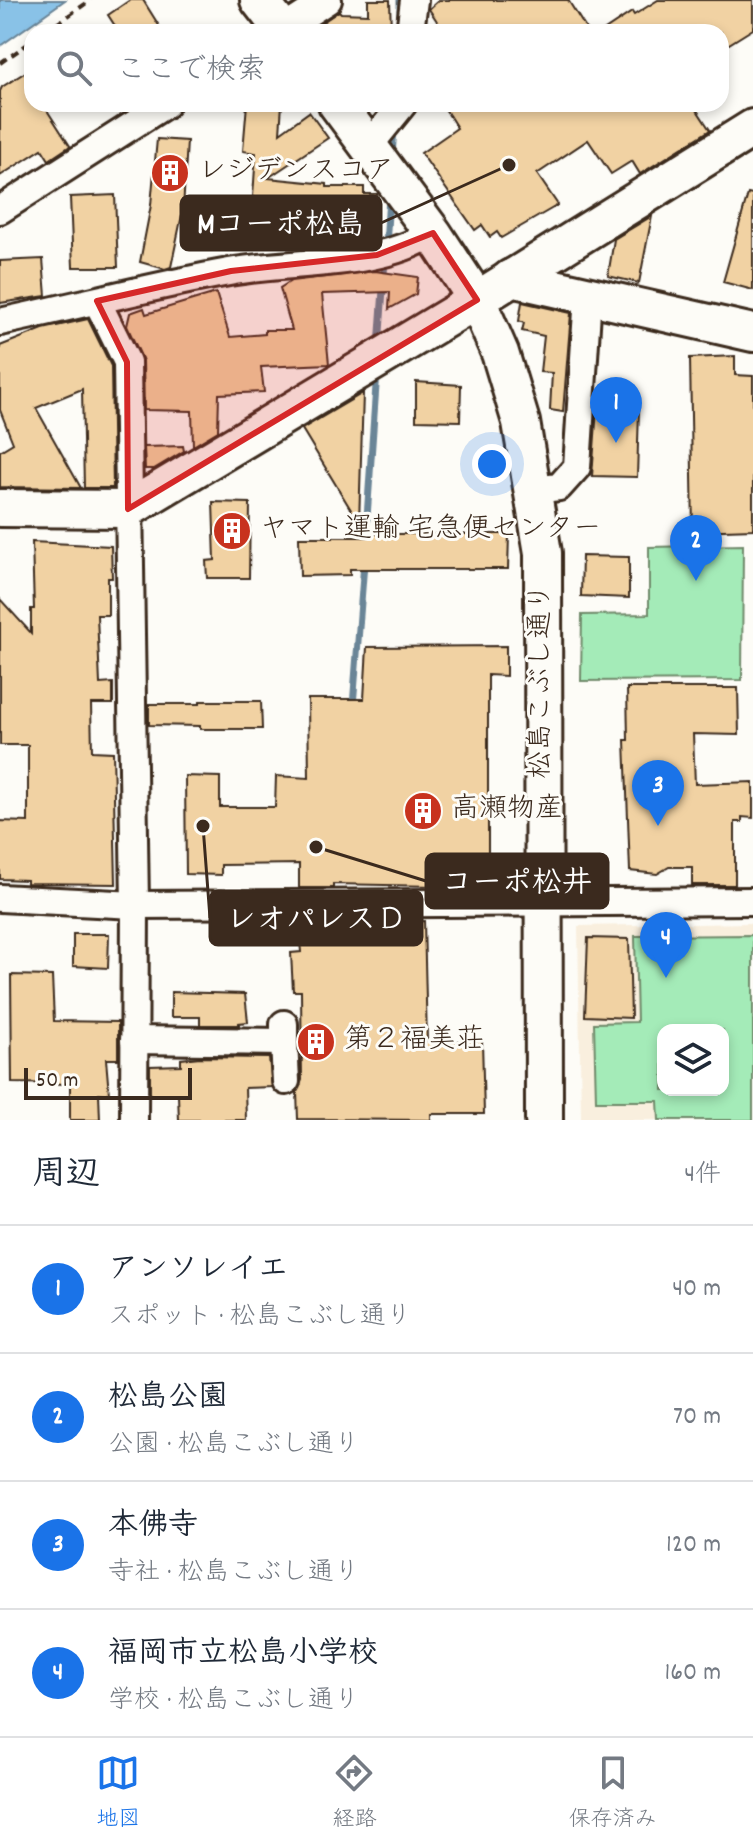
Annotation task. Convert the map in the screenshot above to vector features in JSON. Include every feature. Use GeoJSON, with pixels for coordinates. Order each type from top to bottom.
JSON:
{"type":"FeatureCollection","features":[{"type":"Feature","properties":{"kind":"street"},"geometry":{"type":"LineString","coordinates":[[259,0],[276,24]]}},
{"type":"Feature","properties":{"kind":"street"},"geometry":{"type":"LineString","coordinates":[[292,24],[328,0]]}},
{"type":"Feature","properties":{"kind":"street"},"geometry":{"type":"LineString","coordinates":[[411,24],[414,0]]}},
{"type":"Feature","properties":{"kind":"street"},"geometry":{"type":"LineString","coordinates":[[0,210],[153,112]]}},
{"type":"Feature","properties":{"kind":"street","name":"松島こぶし通り"},"geometry":{"type":"LineString","coordinates":[[343,112],[433,233],[477,300],[500,353],[521,422],[543,553],[544,1120]]}},
{"type":"Feature","properties":{"kind":"street"},"geometry":{"type":"LineString","coordinates":[[369,146],[397,112]]}},
{"type":"Feature","properties":{"kind":"street"},"geometry":{"type":"LineString","coordinates":[[0,508],[128,509],[477,300],[753,128]]}},
{"type":"Feature","properties":{"kind":"street"},"geometry":{"type":"LineString","coordinates":[[0,322],[231,271],[377,255],[413,246],[433,233]]}},
{"type":"Feature","properties":{"kind":"street"},"geometry":{"type":"LineString","coordinates":[[511,278],[753,333]]}},
{"type":"Feature","properties":{"kind":"street"},"geometry":{"type":"LineString","coordinates":[[534,490],[559,487],[577,467],[588,295]]}},
{"type":"Feature","properties":{"kind":"street"},"geometry":{"type":"LineString","coordinates":[[97,301],[127,362],[135,905],[134,1120]]}},
{"type":"Feature","properties":{"kind":"street"},"geometry":{"type":"LineString","coordinates":[[0,898],[135,905],[753,901]]}},
{"type":"Feature","properties":{"kind":"street"},"geometry":{"type":"LineString","coordinates":[[134,1040],[284,1033],[286,1081]]}},
{"type":"Feature","properties":{"kind":"path"},"geometry":{"type":"LineString","coordinates":[[56,24],[91,0]]}},
{"type":"Feature","properties":{"kind":"path"},"geometry":{"type":"LineString","coordinates":[[0,63],[24,46]]}},
{"type":"Feature","properties":{"kind":"highlighted area"},"geometry":{"type":"Polygon","coordinates":[[[433,233],[477,300],[128,509],[127,362],[97,301],[231,271],[377,255],[433,233]]]}},
{"type":"Feature","properties":{"kind":"shaded area"},"geometry":{"type":"Polygon","coordinates":[[[753,923],[753,1120],[581,1120],[578,926],[753,923]]]}},
{"type":"Feature","properties":{"kind":"green space"},"geometry":{"type":"Polygon","coordinates":[[[743,545],[742,680],[581,681],[582,615],[649,614],[649,547],[743,545]]]}},
{"type":"Feature","properties":{"kind":"green space"},"geometry":{"type":"Polygon","coordinates":[[[753,935],[753,1120],[659,1120],[658,1101],[596,1101],[594,1023],[637,1022],[635,936],[753,935]]]}},
{"type":"Feature","properties":{"kind":"water"},"geometry":{"type":"Polygon","coordinates":[[[0,0],[65,0],[31,24],[24,24],[24,29],[0,46],[0,0]]]}},
{"type":"Feature","properties":{"kind":"building"},"geometry":{"type":"Polygon","coordinates":[[[130,0],[143,0],[158,24],[114,24],[108,15],[130,0]]]}},
{"type":"Feature","properties":{"kind":"building"},"geometry":{"type":"Polygon","coordinates":[[[368,0],[390,0],[391,24],[320,24],[339,11],[368,14],[368,0]]]}},
{"type":"Feature","properties":{"kind":"building"},"geometry":{"type":"Polygon","coordinates":[[[439,0],[568,0],[583,24],[439,24],[429,9],[439,0]]]}},
{"type":"Feature","properties":{"kind":"building"},"geometry":{"type":"Polygon","coordinates":[[[658,0],[753,0],[753,29],[729,44],[729,24],[614,24],[632,12],[634,15],[658,0]]]}},
{"type":"Feature","properties":{"kind":"building"},"geometry":{"type":"Polygon","coordinates":[[[24,73],[24,112],[48,112],[70,146],[49,160],[42,149],[0,176],[2,87],[24,73]]]}},
{"type":"Feature","properties":{"kind":"building"},"geometry":{"type":"Polygon","coordinates":[[[246,112],[281,112],[280,133],[309,112],[328,138],[268,178],[327,184],[327,187],[364,187],[364,194],[377,194],[375,236],[299,236],[299,230],[251,226],[256,153],[243,151],[246,112]]]}},
{"type":"Feature","properties":{"kind":"building"},"geometry":{"type":"Polygon","coordinates":[[[447,112],[698,112],[710,130],[640,174],[632,161],[611,174],[588,140],[537,174],[558,205],[501,238],[497,232],[490,237],[482,225],[475,230],[421,153],[457,128],[447,112]]]}},
{"type":"Feature","properties":{"kind":"building","name":"レジデンスコア"},"geometry":{"type":"Polygon","coordinates":[[[157,139],[187,141],[183,210],[171,267],[165,269],[140,262],[151,205],[157,139]]]}},
{"type":"Feature","properties":{"kind":"building"},"geometry":{"type":"Polygon","coordinates":[[[748,194],[753,195],[753,290],[723,282],[748,194]]]}},
{"type":"Feature","properties":{"kind":"building"},"geometry":{"type":"Polygon","coordinates":[[[115,195],[118,267],[73,267],[70,197],[115,195]]]}},
{"type":"Feature","properties":{"kind":"building"},"geometry":{"type":"Polygon","coordinates":[[[652,216],[639,283],[608,276],[614,239],[652,216]]]}},
{"type":"Feature","properties":{"kind":"building"},"geometry":{"type":"Polygon","coordinates":[[[43,259],[46,296],[0,303],[0,261],[43,259]]]}},
{"type":"Feature","properties":{"kind":"building"},"geometry":{"type":"Polygon","coordinates":[[[375,271],[418,277],[416,294],[389,309],[390,292],[322,294],[329,364],[261,367],[264,392],[219,394],[218,431],[193,446],[192,411],[144,410],[143,361],[127,326],[130,313],[144,308],[146,314],[216,293],[230,337],[265,334],[265,330],[292,330],[280,288],[291,281],[375,271]]]}},
{"type":"Feature","properties":{"kind":"building"},"geometry":{"type":"Polygon","coordinates":[[[522,302],[571,313],[563,412],[550,410],[552,373],[540,372],[544,336],[522,331],[524,323],[519,321],[522,302]]]}},
{"type":"Feature","properties":{"kind":"building"},"geometry":{"type":"Polygon","coordinates":[[[88,319],[111,366],[113,488],[84,488],[82,389],[36,408],[81,488],[0,487],[0,451],[13,443],[0,410],[0,346],[43,329],[88,319]]]}},
{"type":"Feature","properties":{"kind":"building"},"geometry":{"type":"Polygon","coordinates":[[[735,356],[735,375],[753,376],[753,529],[693,531],[690,358],[735,356]]]}},
{"type":"Feature","properties":{"kind":"building"},"geometry":{"type":"Polygon","coordinates":[[[416,382],[461,385],[460,421],[416,420],[416,382]]]}},
{"type":"Feature","properties":{"kind":"building"},"geometry":{"type":"Polygon","coordinates":[[[363,393],[359,523],[302,429],[363,393]]]}},
{"type":"Feature","properties":{"kind":"building"},"geometry":{"type":"Polygon","coordinates":[[[597,409],[639,409],[637,477],[592,476],[597,409]]]}},
{"type":"Feature","properties":{"kind":"building"},"geometry":{"type":"Polygon","coordinates":[[[183,446],[184,451],[154,469],[145,469],[144,447],[183,446]]]}},
{"type":"Feature","properties":{"kind":"building","name":"ヤマト運輸 宅急便センター"},"geometry":{"type":"Polygon","coordinates":[[[213,502],[250,503],[249,578],[207,578],[206,561],[215,560],[213,502]]]}},
{"type":"Feature","properties":{"kind":"building"},"geometry":{"type":"Polygon","coordinates":[[[365,534],[509,534],[508,569],[350,569],[350,575],[300,576],[299,537],[367,537],[365,534]]]}},
{"type":"Feature","properties":{"kind":"building"},"geometry":{"type":"Polygon","coordinates":[[[32,542],[111,546],[108,615],[97,615],[100,684],[113,683],[113,704],[91,704],[92,751],[113,752],[116,884],[27,883],[27,880],[0,879],[0,821],[28,822],[28,745],[0,745],[0,599],[31,633],[31,609],[34,609],[32,542]]]}},
{"type":"Feature","properties":{"kind":"building"},"geometry":{"type":"Polygon","coordinates":[[[582,556],[629,557],[629,598],[581,596],[582,556]]]}},
{"type":"Feature","properties":{"kind":"building"},"geometry":{"type":"Polygon","coordinates":[[[506,646],[506,676],[488,675],[488,887],[333,884],[333,888],[299,888],[299,864],[221,865],[221,875],[186,874],[185,776],[220,777],[220,807],[275,807],[276,776],[309,778],[308,699],[364,699],[367,647],[506,646]]]}},
{"type":"Feature","properties":{"kind":"building"},"geometry":{"type":"Polygon","coordinates":[[[627,688],[738,688],[739,735],[693,734],[695,784],[753,782],[753,818],[742,817],[742,822],[735,822],[735,885],[692,885],[692,867],[669,867],[657,874],[630,871],[625,740],[628,740],[627,688]]]}},
{"type":"Feature","properties":{"kind":"building"},"geometry":{"type":"Polygon","coordinates":[[[200,701],[261,701],[262,729],[149,725],[149,704],[200,704],[200,701]]]}},
{"type":"Feature","properties":{"kind":"building"},"geometry":{"type":"Polygon","coordinates":[[[298,920],[334,920],[334,925],[424,921],[427,1041],[482,1041],[484,1114],[431,1114],[431,1120],[298,1119],[297,1092],[302,1080],[301,991],[293,991],[291,953],[301,952],[298,920]]]}},
{"type":"Feature","properties":{"kind":"building"},"geometry":{"type":"Polygon","coordinates":[[[73,934],[109,934],[108,968],[73,966],[73,934]]]}},
{"type":"Feature","properties":{"kind":"building"},"geometry":{"type":"Polygon","coordinates":[[[588,938],[629,939],[631,1018],[585,1016],[588,938]]]}},
{"type":"Feature","properties":{"kind":"building"},"geometry":{"type":"Polygon","coordinates":[[[11,975],[52,976],[54,1021],[118,1022],[118,1059],[106,1059],[109,1094],[99,1093],[100,1120],[70,1120],[70,1084],[12,1083],[11,975]]]}},
{"type":"Feature","properties":{"kind":"building"},"geometry":{"type":"Polygon","coordinates":[[[171,992],[245,994],[248,1022],[239,1025],[200,1025],[200,1017],[171,1017],[171,992]]]}},
{"type":"Feature","properties":{"kind":"building"},"geometry":{"type":"Polygon","coordinates":[[[269,1058],[272,1087],[245,1088],[246,1120],[179,1120],[178,1095],[150,1095],[150,1066],[181,1065],[181,1059],[269,1058]]]}},
{"type":"Feature","properties":{"kind":"waterway"},"geometry":{"type":"LineString","coordinates":[[400,0],[400,14]]}},
{"type":"Feature","properties":{"kind":"waterway"},"geometry":{"type":"LineString","coordinates":[[392,156],[394,128]]}},
{"type":"Feature","properties":{"kind":"waterway"},"geometry":{"type":"LineString","coordinates":[[386,247],[389,196]]}},
{"type":"Feature","properties":{"kind":"waterway"},"geometry":{"type":"LineString","coordinates":[[379,347],[385,260]]}},
{"type":"Feature","properties":{"kind":"waterway"},"geometry":{"type":"LineString","coordinates":[[365,547],[377,371]]}},
{"type":"Feature","properties":{"kind":"waterway"},"geometry":{"type":"LineString","coordinates":[[353,706],[364,563]]}},
{"type":"Feature","properties":{"kind":"place","name":"Mコーポ松島"},"geometry":{"type":"Point","coordinates":[509,165]}},
{"type":"Feature","properties":{"kind":"place","name":"レジデンスコア"},"geometry":{"type":"Point","coordinates":[170,173]}},
{"type":"Feature","properties":{"kind":"place","name":"アンソレイエ"},"geometry":{"type":"Point","coordinates":[616,443]}},
{"type":"Feature","properties":{"kind":"place","name":"ヤマト運輸 宅急便センター"},"geometry":{"type":"Point","coordinates":[232,531]}},
{"type":"Feature","properties":{"kind":"place","name":"松島公園"},"geometry":{"type":"Point","coordinates":[696,581]}},
{"type":"Feature","properties":{"kind":"place","name":"高瀬物産"},"geometry":{"type":"Point","coordinates":[423,811]}},
{"type":"Feature","properties":{"kind":"place","name":"レオパレスＤ"},"geometry":{"type":"Point","coordinates":[203,826]}},
{"type":"Feature","properties":{"kind":"place","name":"本佛寺"},"geometry":{"type":"Point","coordinates":[658,826]}},
{"type":"Feature","properties":{"kind":"place","name":"コーポ松井"},"geometry":{"type":"Point","coordinates":[316,847]}},
{"type":"Feature","properties":{"kind":"place","name":"福岡市立松島小学校"},"geometry":{"type":"Point","coordinates":[666,978]}},
{"type":"Feature","properties":{"kind":"place","name":"第２福美荘"},"geometry":{"type":"Point","coordinates":[316,1042]}}]}
